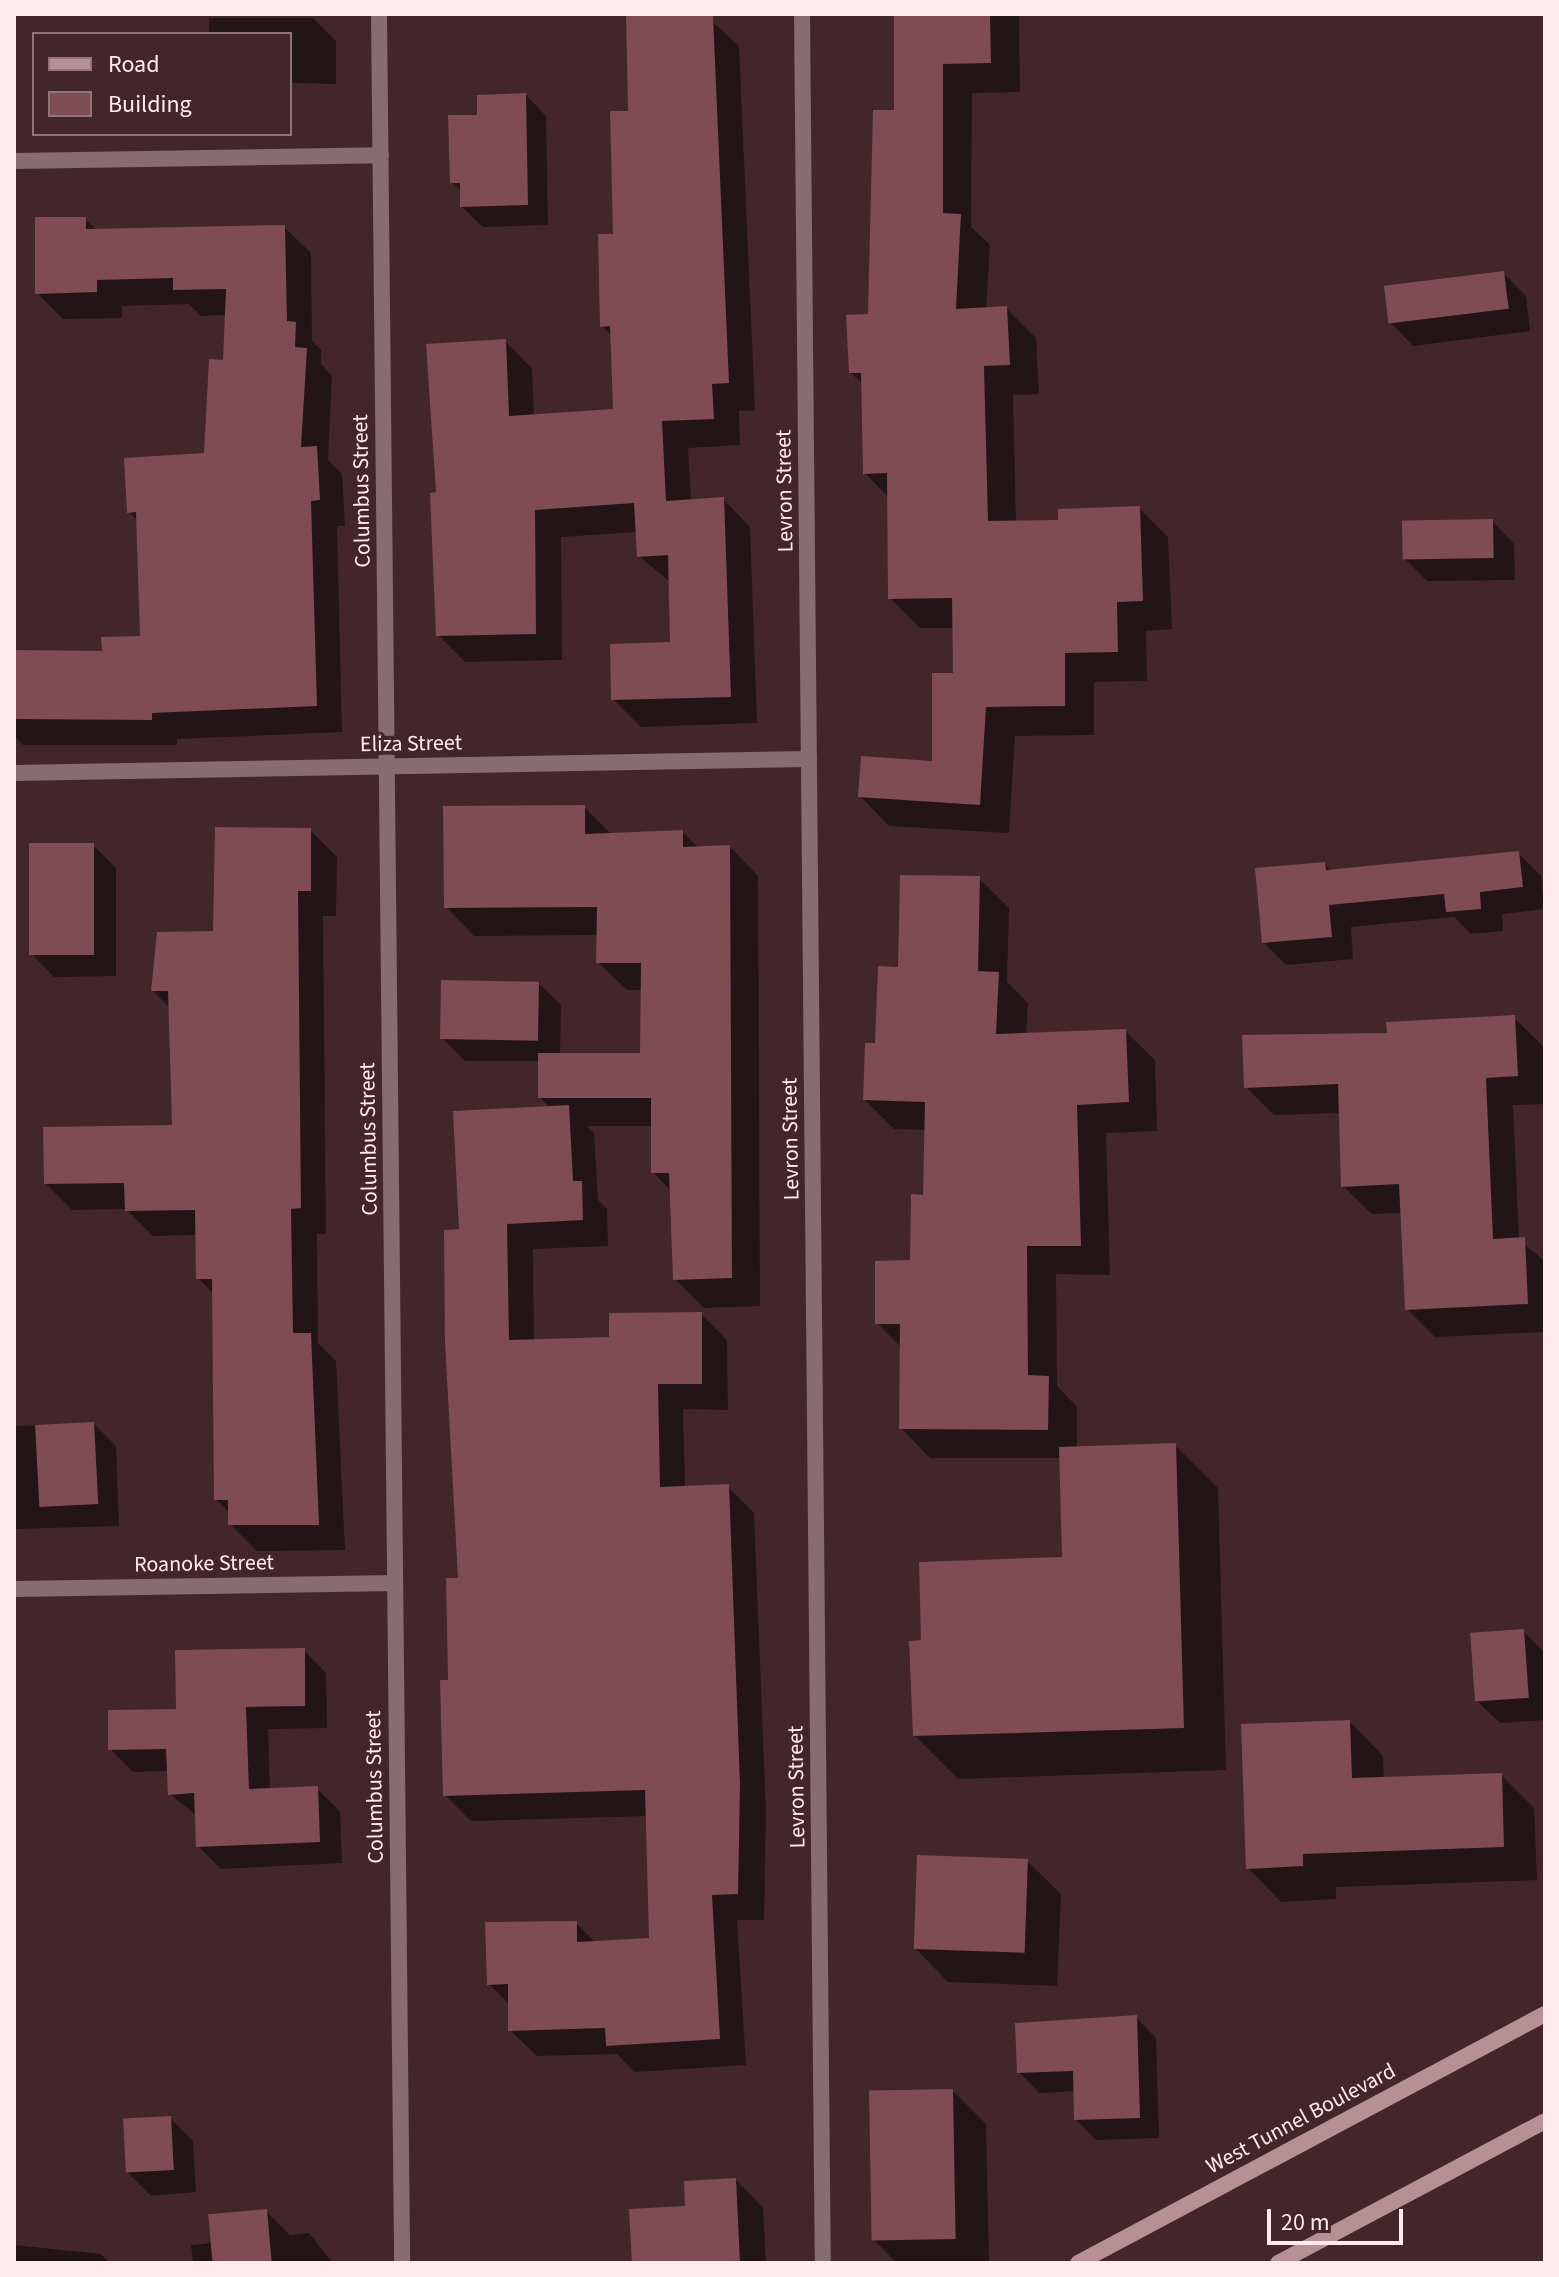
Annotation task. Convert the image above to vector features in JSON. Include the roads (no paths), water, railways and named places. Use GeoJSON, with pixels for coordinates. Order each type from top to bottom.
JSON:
{"type":"FeatureCollection","features":[{"type":"Feature","properties":{"kind":"main road","name":"West Tunnel Boulevard"},"geometry":{"type":"LineString","coordinates":[[1078,2263],[1545,2014]]}},
{"type":"Feature","properties":{"kind":"main road"},"geometry":{"type":"LineString","coordinates":[[1278,2263],[1545,2121]]}},
{"type":"Feature","properties":{"kind":"street","name":"Columbus Street"},"geometry":{"type":"LineString","coordinates":[[379,14],[402,2263]]}},
{"type":"Feature","properties":{"kind":"street","name":"Levron Street"},"geometry":{"type":"LineString","coordinates":[[802,14],[823,2263]]}},
{"type":"Feature","properties":{"kind":"street"},"geometry":{"type":"LineString","coordinates":[[14,161],[381,155]]}},
{"type":"Feature","properties":{"kind":"street","name":"Eliza Street"},"geometry":{"type":"LineString","coordinates":[[14,773],[809,759]]}},
{"type":"Feature","properties":{"kind":"street","name":"Roanoke Street"},"geometry":{"type":"LineString","coordinates":[[14,1589],[395,1583]]}}]}
